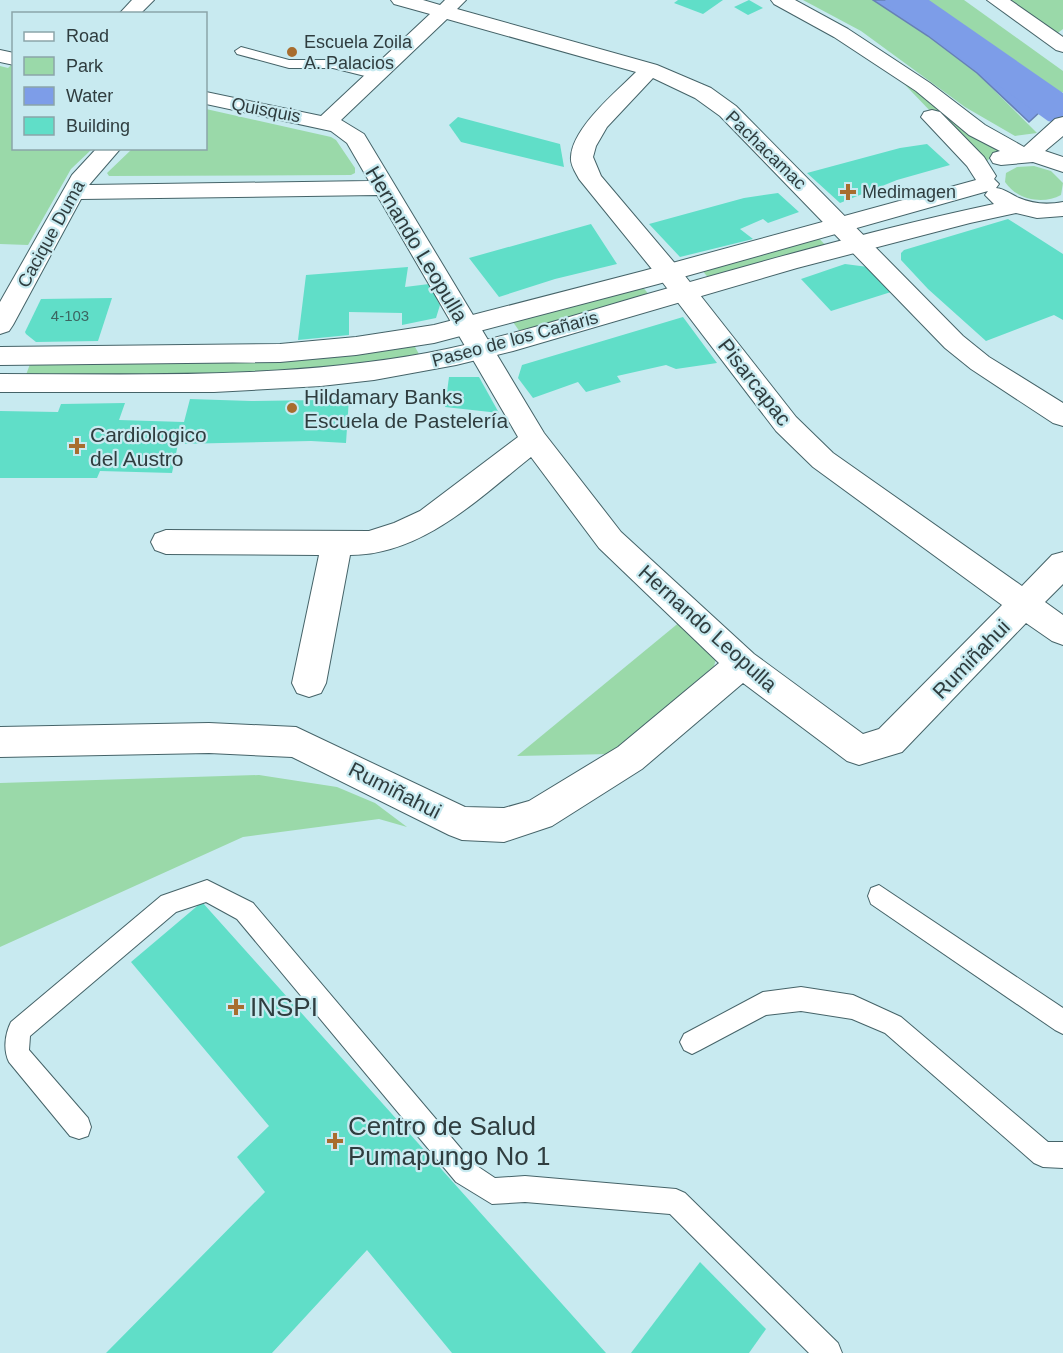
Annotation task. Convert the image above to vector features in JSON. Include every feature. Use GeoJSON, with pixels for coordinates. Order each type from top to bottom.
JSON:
{"type":"FeatureCollection","features":[{"type":"Feature","properties":{"kind":"street"},"geometry":{"type":"LineString","coordinates":[[130,12],[144,0]]}},
{"type":"Feature","properties":{"kind":"street","name":"Pachacamac"},"geometry":{"type":"LineString","coordinates":[[401,0],[451,6],[650,69],[704,93],[728,111],[954,342],[980,363],[1063,416]]}},
{"type":"Feature","properties":{"kind":"street"},"geometry":{"type":"LineString","coordinates":[[781,0],[804,11],[923,87],[977,130],[1063,165]]}},
{"type":"Feature","properties":{"kind":"street"},"geometry":{"type":"LineString","coordinates":[[997,0],[1063,46]]}},
{"type":"Feature","properties":{"kind":"street"},"geometry":{"type":"LineString","coordinates":[[326,123],[451,6]]}},
{"type":"Feature","properties":{"kind":"street"},"geometry":{"type":"LineString","coordinates":[[874,55],[976,162],[986,180],[1003,200],[1023,208],[1063,233]]}},
{"type":"Feature","properties":{"kind":"street","name":"Pisarcapac"},"geometry":{"type":"LineString","coordinates":[[650,69],[590,134],[583,149],[582,160],[591,178],[677,283],[786,423],[823,460],[1063,632]]}},
{"type":"Feature","properties":{"kind":"street","name":"Quisquis"},"geometry":{"type":"LineString","coordinates":[[207,98],[326,123]]}},
{"type":"Feature","properties":{"kind":"street","name":"Hernando Leopulla"},"geometry":{"type":"LineString","coordinates":[[326,123],[338,126],[356,139],[534,440],[610,540],[742,664],[859,750],[874,747]]}},
{"type":"Feature","properties":{"kind":"street"},"geometry":{"type":"LineString","coordinates":[[986,180],[988,167],[995,160],[1030,152],[1063,124]]}},
{"type":"Feature","properties":{"kind":"street","name":"Cacique Duma"},"geometry":{"type":"LineString","coordinates":[[0,325],[83,175],[108,150]]}},
{"type":"Feature","properties":{"kind":"street","name":"Paseo de los Cañaris"},"geometry":{"type":"LineString","coordinates":[[0,383],[166,383],[277,379],[369,371],[424,363],[481,351],[841,224],[986,180]]}},
{"type":"Feature","properties":{"kind":"street"},"geometry":{"type":"LineString","coordinates":[[73,192],[383,188]]}},
{"type":"Feature","properties":{"kind":"street","name":"Paseo de los Cañaris"},"geometry":{"type":"LineString","coordinates":[[0,356],[280,353],[356,346],[677,283],[1023,208],[1049,211],[1063,209]]}},
{"type":"Feature","properties":{"kind":"street"},"geometry":{"type":"LineString","coordinates":[[166,542],[369,543],[404,532],[431,519],[534,440]]}},
{"type":"Feature","properties":{"kind":"street"},"geometry":{"type":"LineString","coordinates":[[309,683],[337,543]]}},
{"type":"Feature","properties":{"kind":"street","name":"Rumiñahui"},"geometry":{"type":"LineString","coordinates":[[874,747],[890,741],[1063,564]]}},
{"type":"Feature","properties":{"kind":"street","name":"Rumiñahui"},"geometry":{"type":"LineString","coordinates":[[0,742],[209,738],[296,742],[462,823],[504,825],[539,814],[630,758],[742,664]]}},
{"type":"Feature","properties":{"kind":"lane"},"geometry":{"type":"LineString","coordinates":[[241,51],[289,64],[333,64],[377,75]]}},
{"type":"Feature","properties":{"kind":"lane"},"geometry":{"type":"LineString","coordinates":[[79,1127],[17,1054],[20,1030],[169,904],[207,891],[246,911],[465,1173],[492,1191],[525,1189],[675,1202],[828,1353]]}},
{"type":"Feature","properties":{"kind":"lane"},"geometry":{"type":"LineString","coordinates":[[879,896],[1063,1022]]}},
{"type":"Feature","properties":{"kind":"lane"},"geometry":{"type":"LineString","coordinates":[[692,1042],[763,1004],[801,999],[853,1007],[893,1025],[1043,1154],[1063,1155]]}},
{"type":"Feature","properties":{"kind":"green space"},"geometry":{"type":"Polygon","coordinates":[[[803,0],[873,0],[928,36],[977,73],[1037,133],[1015,136],[965,107],[861,31],[803,0]]]}},
{"type":"Feature","properties":{"kind":"green space"},"geometry":{"type":"Polygon","coordinates":[[[918,0],[964,0],[1063,71],[1063,92],[1055,98],[918,0]]]}},
{"type":"Feature","properties":{"kind":"green space"},"geometry":{"type":"Polygon","coordinates":[[[1002,0],[1063,0],[1063,29],[1055,35],[1002,0]]]}},
{"type":"Feature","properties":{"kind":"green space"},"geometry":{"type":"Polygon","coordinates":[[[12,65],[12,150],[91,150],[71,169],[28,245],[0,244],[0,66],[8,68],[12,65]]]}},
{"type":"Feature","properties":{"kind":"green space"},"geometry":{"type":"Polygon","coordinates":[[[887,66],[1012,152],[992,156],[986,162],[934,115],[887,66]]]}},
{"type":"Feature","properties":{"kind":"green space"},"geometry":{"type":"Polygon","coordinates":[[[207,109],[331,137],[336,140],[355,168],[355,173],[351,175],[109,176],[107,173],[131,150],[207,150],[207,109]]]}},
{"type":"Feature","properties":{"kind":"green space"},"geometry":{"type":"Polygon","coordinates":[[[1034,166],[1051,171],[1063,183],[1061,195],[1046,200],[1031,199],[1016,193],[1005,182],[1006,173],[1017,167],[1034,166]]]}},
{"type":"Feature","properties":{"kind":"green space"},"geometry":{"type":"Polygon","coordinates":[[[813,232],[831,251],[714,285],[698,265],[813,232]]]}},
{"type":"Feature","properties":{"kind":"green space"},"geometry":{"type":"Polygon","coordinates":[[[638,281],[654,301],[525,339],[508,315],[638,281]]]}},
{"type":"Feature","properties":{"kind":"green space"},"geometry":{"type":"Polygon","coordinates":[[[410,338],[424,363],[347,374],[23,383],[33,356],[166,356],[410,338]]]}},
{"type":"Feature","properties":{"kind":"green space"},"geometry":{"type":"Polygon","coordinates":[[[681,621],[716,659],[714,666],[611,754],[517,756],[681,621]]]}},
{"type":"Feature","properties":{"kind":"green space"},"geometry":{"type":"Polygon","coordinates":[[[259,775],[337,787],[375,803],[407,827],[379,819],[243,837],[0,947],[0,783],[259,775]]]}},
{"type":"Feature","properties":{"kind":"water"},"geometry":{"type":"Polygon","coordinates":[[[873,0],[918,0],[1055,98],[1029,122],[977,73],[928,36],[873,0]]]}},
{"type":"Feature","properties":{"kind":"building"},"geometry":{"type":"Polygon","coordinates":[[[678,0],[723,0],[703,14],[674,3],[678,0]]]}},
{"type":"Feature","properties":{"kind":"building"},"geometry":{"type":"Polygon","coordinates":[[[749,0],[763,8],[748,15],[734,7],[749,0]]]}},
{"type":"Feature","properties":{"kind":"building"},"geometry":{"type":"Polygon","coordinates":[[[458,117],[560,144],[564,167],[461,142],[449,125],[458,117]]]}},
{"type":"Feature","properties":{"kind":"building"},"geometry":{"type":"Polygon","coordinates":[[[927,144],[950,165],[897,180],[840,203],[807,173],[900,148],[927,144]]]}},
{"type":"Feature","properties":{"kind":"building"},"geometry":{"type":"Polygon","coordinates":[[[778,193],[799,212],[768,223],[763,219],[740,229],[753,239],[680,257],[649,224],[744,198],[778,193]]]}},
{"type":"Feature","properties":{"kind":"building"},"geometry":{"type":"Polygon","coordinates":[[[1008,219],[1063,254],[1063,320],[1054,315],[986,341],[928,289],[901,260],[901,253],[904,250],[1008,219]]]}},
{"type":"Feature","properties":{"kind":"building"},"geometry":{"type":"Polygon","coordinates":[[[591,224],[617,264],[555,279],[499,297],[469,258],[591,224]]]}},
{"type":"Feature","properties":{"kind":"building"},"geometry":{"type":"Polygon","coordinates":[[[845,264],[868,267],[891,292],[831,311],[801,279],[845,264]]]}},
{"type":"Feature","properties":{"kind":"building"},"geometry":{"type":"Polygon","coordinates":[[[408,267],[405,287],[429,284],[440,305],[436,318],[402,325],[402,313],[349,312],[349,335],[298,340],[306,275],[408,267]]]}},
{"type":"Feature","properties":{"kind":"building"},"geometry":{"type":"Polygon","coordinates":[[[112,298],[98,341],[36,342],[25,332],[41,299],[112,298]]]}},
{"type":"Feature","properties":{"kind":"building"},"geometry":{"type":"Polygon","coordinates":[[[683,317],[717,363],[676,369],[666,365],[617,376],[621,382],[586,392],[578,382],[533,398],[518,378],[522,365],[683,317]]]}},
{"type":"Feature","properties":{"kind":"building"},"geometry":{"type":"Polygon","coordinates":[[[449,377],[479,377],[499,413],[445,407],[449,377]]]}},
{"type":"Feature","properties":{"kind":"building"},"geometry":{"type":"Polygon","coordinates":[[[349,398],[346,443],[311,441],[178,444],[172,473],[100,471],[97,478],[0,478],[0,411],[58,412],[61,404],[125,403],[119,420],[184,422],[190,399],[251,401],[349,398]]]}},
{"type":"Feature","properties":{"kind":"building","name":"Centro de Salud Pumapungo No 1"},"geometry":{"type":"Polygon","coordinates":[[[202,902],[606,1353],[452,1353],[367,1250],[272,1353],[106,1353],[265,1192],[237,1157],[269,1126],[131,962],[202,902]]]}},
{"type":"Feature","properties":{"kind":"building"},"geometry":{"type":"Polygon","coordinates":[[[700,1262],[766,1329],[749,1353],[631,1353],[700,1262]]]}},
{"type":"Feature","properties":{"kind":"waterway"},"geometry":{"type":"LineString","coordinates":[[904,0],[1063,112]]}},
{"type":"Feature","properties":{"kind":"place","name":"Escuela Zoila A. Palacios"},"geometry":{"type":"Point","coordinates":[292,52]}},
{"type":"Feature","properties":{"kind":"place","name":"Medimagen"},"geometry":{"type":"Point","coordinates":[848,192]}},
{"type":"Feature","properties":{"kind":"place","name":"Hildamary Banks Escuela de Pastelería"},"geometry":{"type":"Point","coordinates":[292,408]}},
{"type":"Feature","properties":{"kind":"place","name":"Cardiologico del Austro"},"geometry":{"type":"Point","coordinates":[77,446]}},
{"type":"Feature","properties":{"kind":"place","name":"INSPI"},"geometry":{"type":"Point","coordinates":[236,1007]}},
{"type":"Feature","properties":{"kind":"place","name":"Centro de Salud Pumapungo No 1"},"geometry":{"type":"Point","coordinates":[335,1141]}}]}
